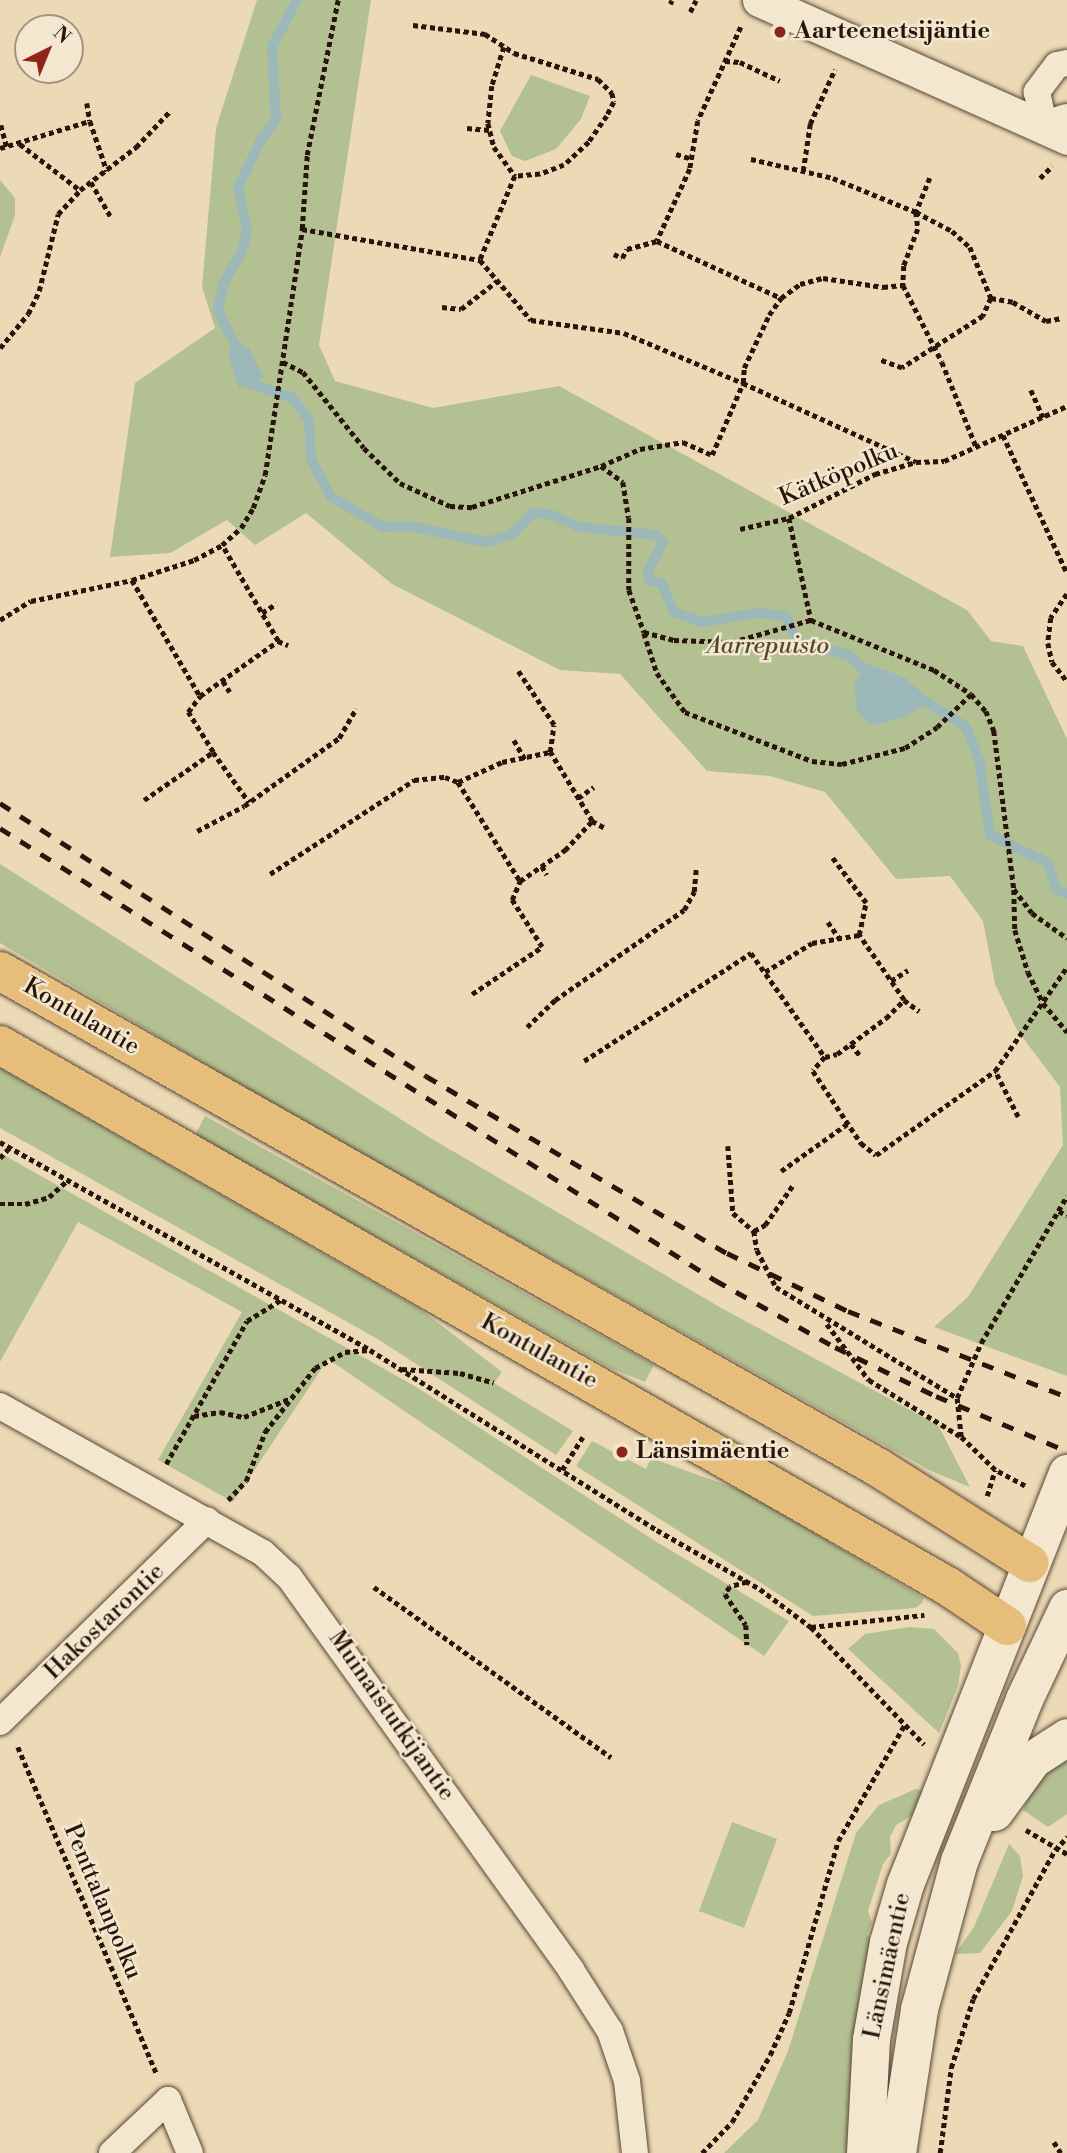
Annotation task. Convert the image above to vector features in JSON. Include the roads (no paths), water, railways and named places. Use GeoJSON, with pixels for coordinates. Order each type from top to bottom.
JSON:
{"type":"FeatureCollection","features":[{"type":"Feature","properties":{"kind":"main road","name":"Kontulantie"},"geometry":{"type":"LineString","coordinates":[[0,971],[879,1468],[1029,1563],[1067,1593]]}},
{"type":"Feature","properties":{"kind":"main road","name":"Kontulantie"},"geometry":{"type":"LineString","coordinates":[[0,1045],[949,1587],[1007,1626],[1056,1666]]}},
{"type":"Feature","properties":{"kind":"main road","name":"Länsimäentie"},"geometry":{"type":"LineString","coordinates":[[865,2153],[871,2039],[888,1942],[905,1884],[1007,1626],[1029,1563],[1067,1473]]}},
{"type":"Feature","properties":{"kind":"main road","name":"Länsimäentie"},"geometry":{"type":"LineString","coordinates":[[897,2153],[919,2009],[959,1861],[1056,1666],[1067,1608]]}},
{"type":"Feature","properties":{"kind":"main road"},"geometry":{"type":"LineString","coordinates":[[959,1861],[1033,1759],[1067,1737]]}},
{"type":"Feature","properties":{"kind":"street"},"geometry":{"type":"LineString","coordinates":[[752,8],[1059,127]]}},
{"type":"Feature","properties":{"kind":"street"},"geometry":{"type":"LineString","coordinates":[[1059,127],[1037,92],[1057,65],[1067,63]]}},
{"type":"Feature","properties":{"kind":"street","name":"Muinaistutkijantie"},"geometry":{"type":"LineString","coordinates":[[0,1406],[263,1553],[315,1608],[571,1970],[619,2052],[635,2125],[635,2153]]}},
{"type":"Feature","properties":{"kind":"street","name":"Hakostarontie"},"geometry":{"type":"LineString","coordinates":[[3,1719],[207,1520]]}},
{"type":"Feature","properties":{"kind":"street"},"geometry":{"type":"LineString","coordinates":[[112,2153],[168,2100],[190,2153]]}},
{"type":"Feature","properties":{"kind":"water"},"geometry":{"type":"Polygon","coordinates":[[[234,341],[249,348],[264,378],[239,389],[228,353],[234,341]]]}},
{"type":"Feature","properties":{"kind":"water"},"geometry":{"type":"Polygon","coordinates":[[[868,664],[906,678],[931,702],[902,718],[875,725],[867,722],[857,711],[854,683],[868,664]]]}},
{"type":"Feature","properties":{"kind":"waterway"},"geometry":{"type":"LineString","coordinates":[[239,352],[218,311],[223,285],[242,251],[247,231],[238,187],[260,142],[276,120],[272,47],[297,0]]}},
{"type":"Feature","properties":{"kind":"waterway"},"geometry":{"type":"LineString","coordinates":[[246,374],[252,384],[293,398],[309,421],[311,459],[331,497],[383,527],[410,526],[485,542],[511,535],[533,513],[549,514],[580,527],[656,535],[663,542],[648,572],[650,581],[661,583],[674,612],[701,622],[758,613],[786,616],[797,642],[849,655],[870,675]]}},
{"type":"Feature","properties":{"kind":"waterway"},"geometry":{"type":"LineString","coordinates":[[920,698],[966,727],[979,760],[990,835],[1048,863],[1056,889],[1067,894]]}},
{"type":"Feature","properties":{"kind":"railway"},"geometry":{"type":"LineString","coordinates":[[0,803],[426,1076],[727,1253],[848,1311],[1067,1397]]}},
{"type":"Feature","properties":{"kind":"railway"},"geometry":{"type":"LineString","coordinates":[[0,828],[715,1280],[835,1347],[936,1396],[1067,1451]]}},
{"type":"Feature","properties":{"kind":"place","name":"Aarteenetsijäntie"},"geometry":{"type":"Point","coordinates":[780,32]}},
{"type":"Feature","properties":{"kind":"place","name":"Länsimäentie"},"geometry":{"type":"Point","coordinates":[622,1452]}},
{"type":"Feature","properties":{"kind":"park label","name":"Aarrepuisto"},"geometry":{"type":"Point","coordinates":[768,647]}}]}
